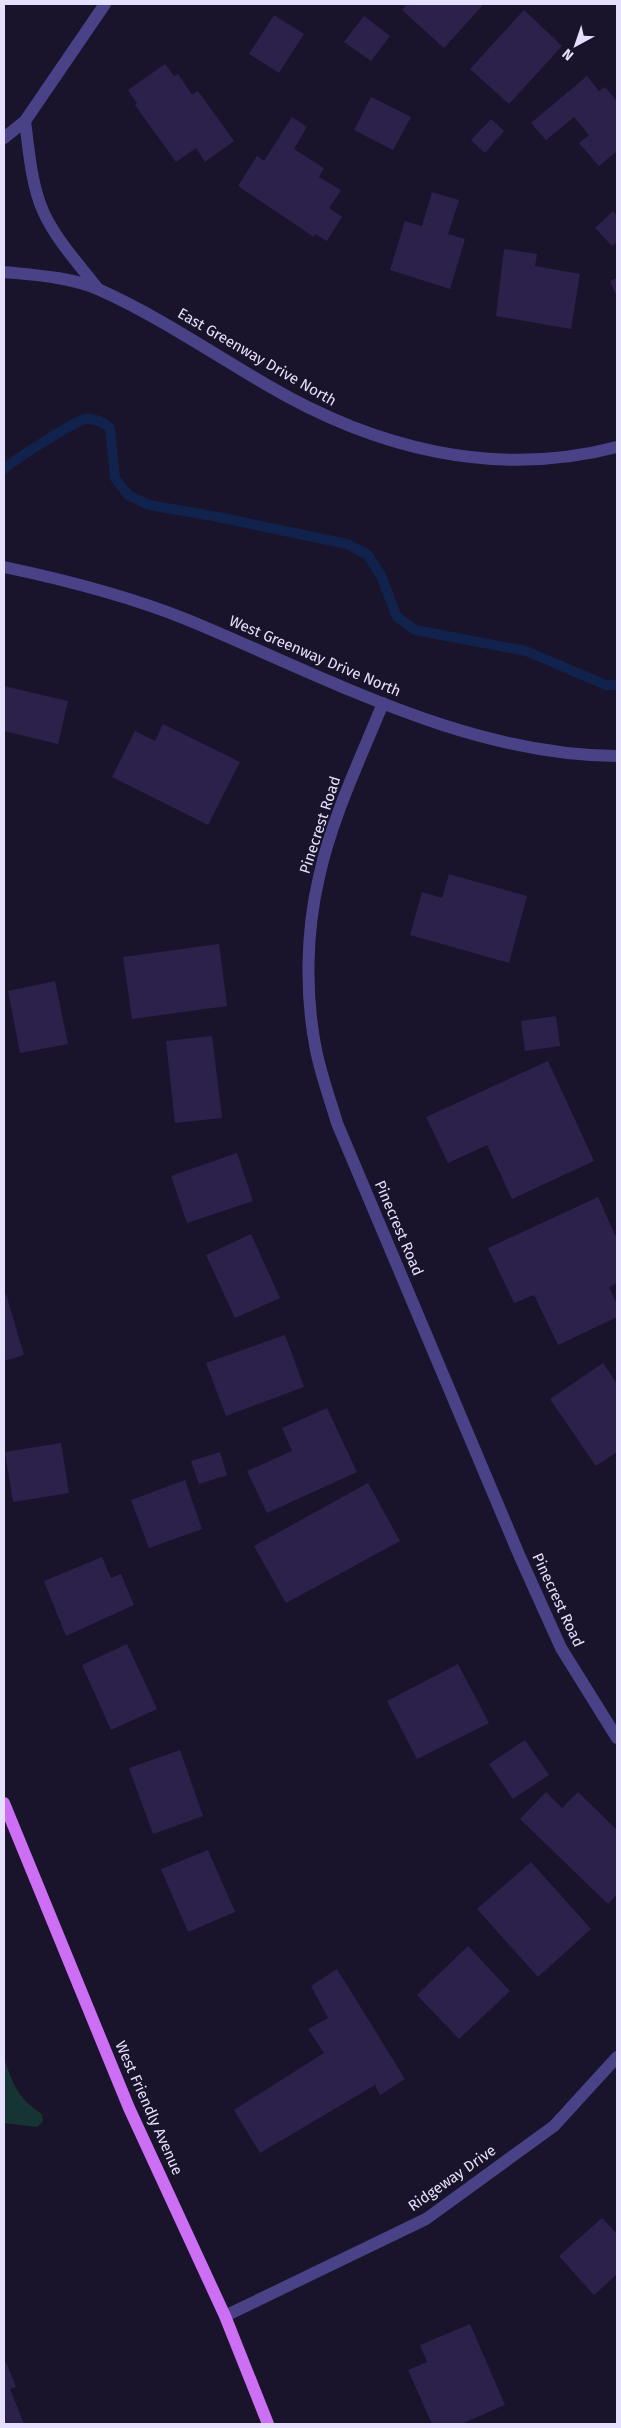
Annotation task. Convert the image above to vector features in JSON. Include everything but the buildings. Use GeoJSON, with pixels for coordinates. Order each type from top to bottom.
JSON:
{"type":"FeatureCollection","features":[{"type":"Feature","properties":{"kind":"main road","name":"West Friendly Avenue"},"geometry":{"type":"LineString","coordinates":[[4,1803],[129,2108],[225,2316],[268,2424]]}},
{"type":"Feature","properties":{"kind":"street"},"geometry":{"type":"LineString","coordinates":[[4,138],[24,121],[104,4]]}},
{"type":"Feature","properties":{"kind":"street"},"geometry":{"type":"LineString","coordinates":[[24,121],[32,174],[43,210],[59,239],[98,289]]}},
{"type":"Feature","properties":{"kind":"street","name":"East Greenway Drive North"},"geometry":{"type":"LineString","coordinates":[[4,272],[43,275],[98,289],[175,329],[268,386],[327,417],[377,437],[431,452],[492,459],[539,459],[580,455],[617,447]]}},
{"type":"Feature","properties":{"kind":"street","name":"West Greenway Drive North"},"geometry":{"type":"LineString","coordinates":[[4,567],[76,582],[186,619],[383,703],[458,730],[525,748],[592,756],[617,756]]}},
{"type":"Feature","properties":{"kind":"street","name":"Pinecrest Road"},"geometry":{"type":"LineString","coordinates":[[383,703],[335,825],[318,877],[310,958],[309,996],[316,1051],[337,1123],[520,1557],[561,1648],[617,1738]]}},
{"type":"Feature","properties":{"kind":"street","name":"Ridgeway Drive"},"geometry":{"type":"LineString","coordinates":[[225,2316],[426,2219],[554,2126],[617,2057]]}},
{"type":"Feature","properties":{"kind":"green space"},"geometry":{"type":"Polygon","coordinates":[[[4,2058],[21,2096],[42,2114],[43,2121],[37,2127],[4,2123],[4,2058]]]}},
{"type":"Feature","properties":{"kind":"waterway"},"geometry":{"type":"LineString","coordinates":[[4,469],[44,441],[79,421],[85,419],[99,421],[110,428],[115,478],[128,495],[149,505],[218,517],[347,544],[368,555],[381,576],[397,617],[415,630],[526,651],[606,685],[617,685]]}}]}
